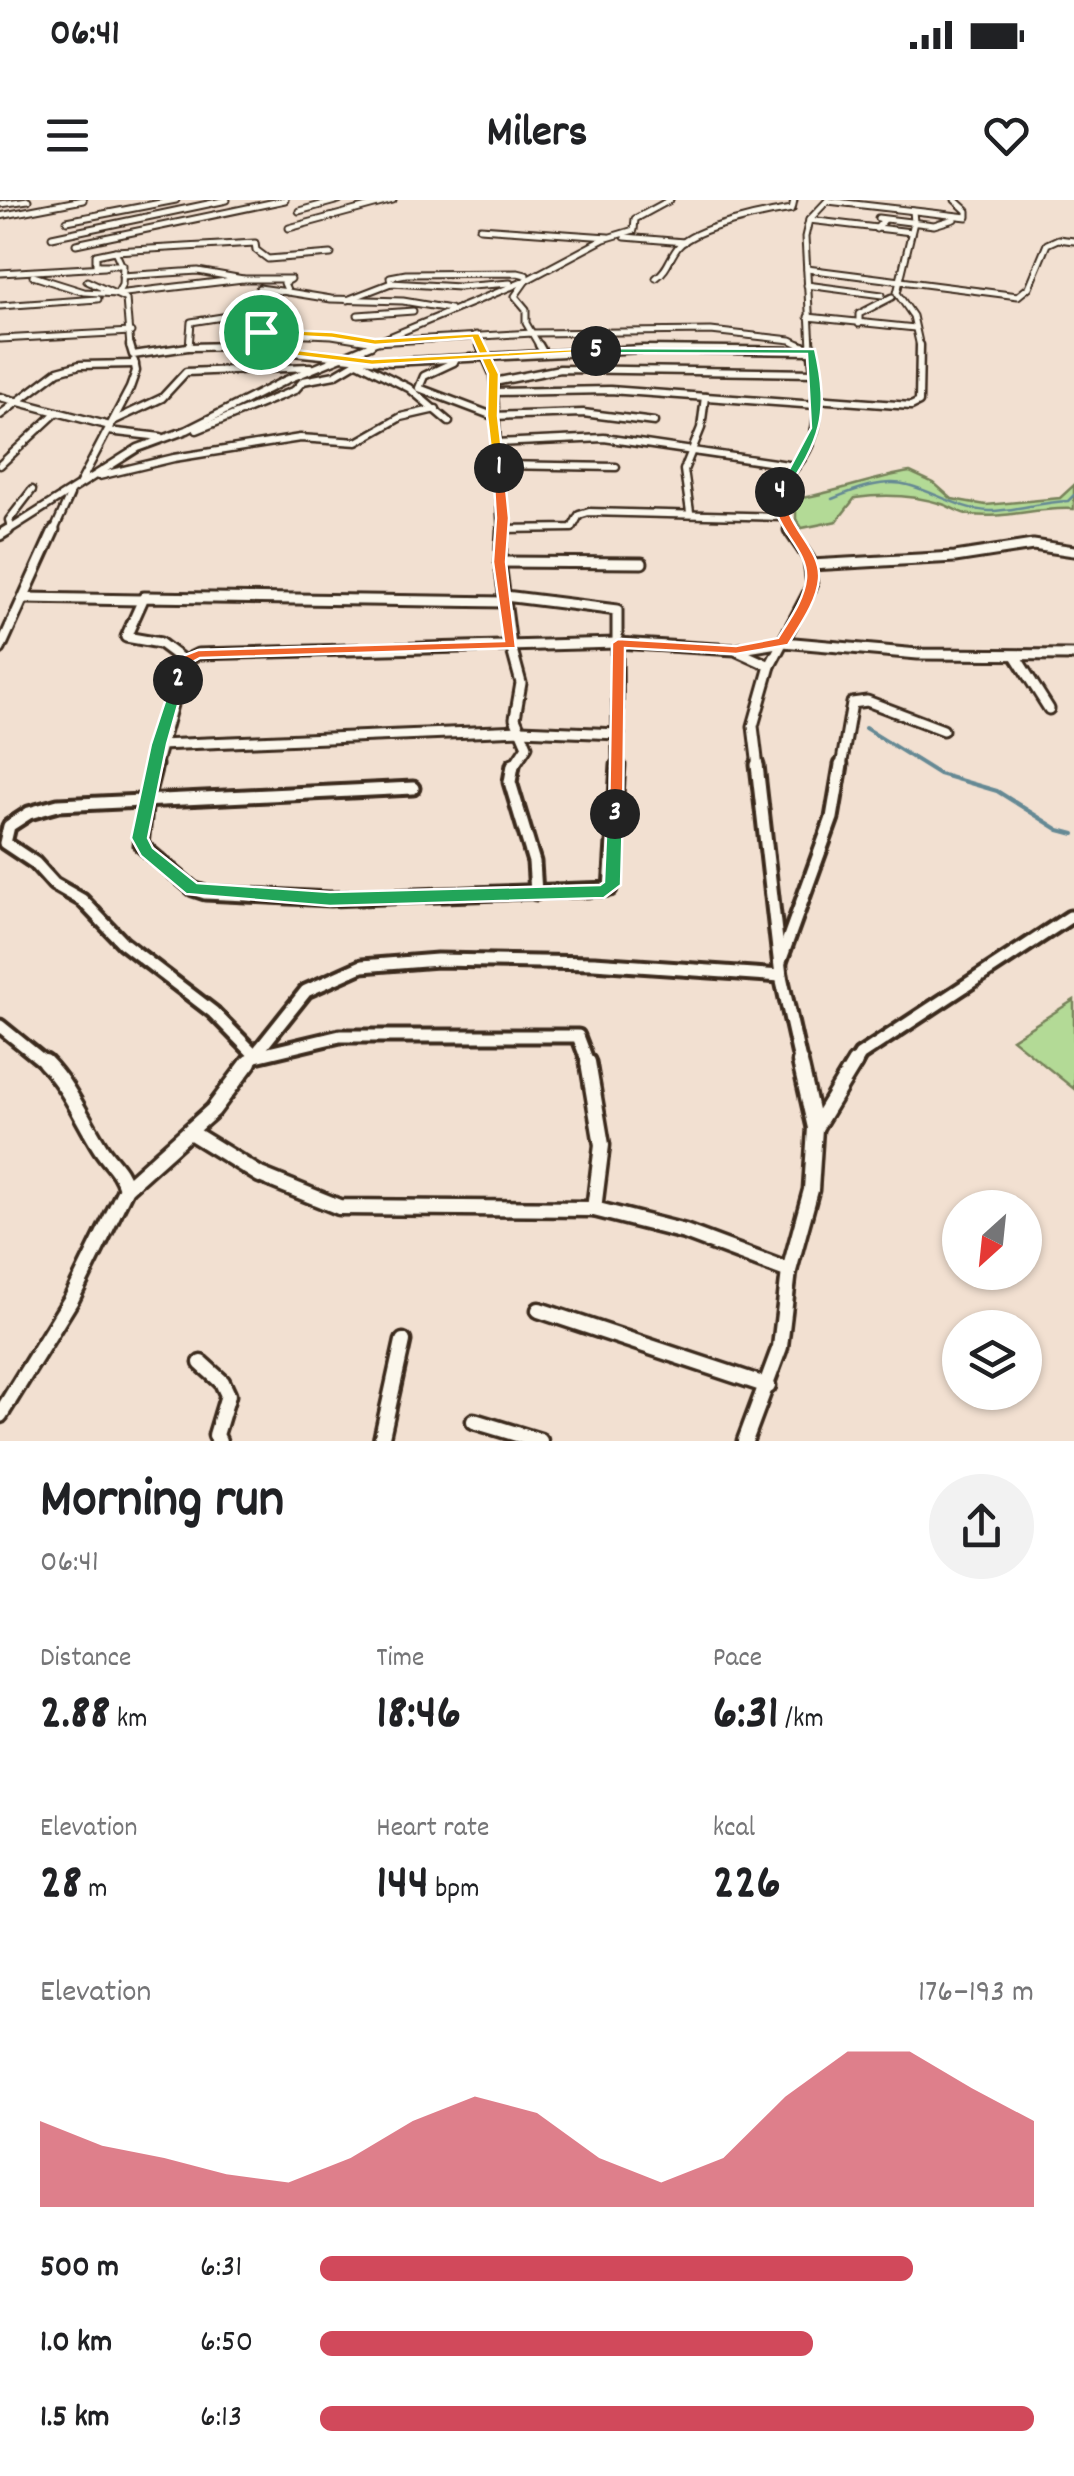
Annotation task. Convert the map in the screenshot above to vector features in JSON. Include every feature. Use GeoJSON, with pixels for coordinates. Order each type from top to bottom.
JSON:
{"type":"FeatureCollection","features":[{"type":"Feature","properties":{"kind":"street"},"geometry":{"type":"LineString","coordinates":[[0,204],[28,200]]}},
{"type":"Feature","properties":{"kind":"street"},"geometry":{"type":"LineString","coordinates":[[0,216],[82,200]]}},
{"type":"Feature","properties":{"kind":"street"},"geometry":{"type":"LineString","coordinates":[[153,200],[161,204]]}},
{"type":"Feature","properties":{"kind":"street"},"geometry":{"type":"LineString","coordinates":[[68,221],[176,200]]}},
{"type":"Feature","properties":{"kind":"street"},"geometry":{"type":"LineString","coordinates":[[52,237],[227,200]]}},
{"type":"Feature","properties":{"kind":"street"},"geometry":{"type":"LineString","coordinates":[[76,244],[285,200]]}},
{"type":"Feature","properties":{"kind":"street"},"geometry":{"type":"LineString","coordinates":[[299,211],[339,200]]}},
{"type":"Feature","properties":{"kind":"street"},"geometry":{"type":"LineString","coordinates":[[289,228],[393,200]]}},
{"type":"Feature","properties":{"kind":"street"},"geometry":{"type":"LineString","coordinates":[[0,535],[138,448],[188,430],[360,348],[526,281],[612,237],[634,230],[635,219],[670,200]]}},
{"type":"Feature","properties":{"kind":"street"},"geometry":{"type":"LineString","coordinates":[[656,278],[684,242],[746,216],[792,209],[794,200]]}},
{"type":"Feature","properties":{"kind":"street"},"geometry":{"type":"LineString","coordinates":[[746,1441],[780,1347],[789,1270],[811,1190],[814,1128],[780,970],[752,726],[770,666],[808,598],[813,576],[811,565],[779,507],[780,489],[813,439],[815,372],[808,317],[805,230],[828,200],[956,218]]}},
{"type":"Feature","properties":{"kind":"street"},"geometry":{"type":"LineString","coordinates":[[895,208],[902,200]]}},
{"type":"Feature","properties":{"kind":"street"},"geometry":{"type":"LineString","coordinates":[[876,229],[884,220],[878,218],[936,225],[968,214],[955,200]]}},
{"type":"Feature","properties":{"kind":"street"},"geometry":{"type":"LineString","coordinates":[[494,387],[917,405],[921,350],[907,303],[897,293],[914,222],[913,211]]}},
{"type":"Feature","properties":{"kind":"street"},"geometry":{"type":"LineString","coordinates":[[809,220],[911,232]]}},
{"type":"Feature","properties":{"kind":"street"},"geometry":{"type":"LineString","coordinates":[[480,228],[684,242]]}},
{"type":"Feature","properties":{"kind":"street"},"geometry":{"type":"LineString","coordinates":[[806,269],[965,292],[1023,295],[1047,244],[1058,239],[1074,241]]}},
{"type":"Feature","properties":{"kind":"street"},"geometry":{"type":"LineString","coordinates":[[105,266],[94,264],[96,255],[246,242],[255,244],[256,250],[268,259],[331,254]]}},
{"type":"Feature","properties":{"kind":"street"},"geometry":{"type":"LineString","coordinates":[[115,251],[124,270],[120,295]]}},
{"type":"Feature","properties":{"kind":"street"},"geometry":{"type":"LineString","coordinates":[[0,273],[120,264]]}},
{"type":"Feature","properties":{"kind":"street"},"geometry":{"type":"LineString","coordinates":[[122,276],[166,269],[243,278]]}},
{"type":"Feature","properties":{"kind":"street"},"geometry":{"type":"LineString","coordinates":[[391,283],[390,277],[406,274],[526,275],[515,296],[526,309],[526,324],[544,352]]}},
{"type":"Feature","properties":{"kind":"street"},"geometry":{"type":"LineString","coordinates":[[33,276],[84,292],[120,295]]}},
{"type":"Feature","properties":{"kind":"street"},"geometry":{"type":"LineString","coordinates":[[0,306],[243,278],[289,278],[284,282],[288,292]]}},
{"type":"Feature","properties":{"kind":"street"},"geometry":{"type":"LineString","coordinates":[[0,649],[75,489],[136,373],[130,352],[128,304],[120,295],[88,281]]}},
{"type":"Feature","properties":{"kind":"street"},"geometry":{"type":"LineString","coordinates":[[347,300],[391,283],[459,287],[526,281]]}},
{"type":"Feature","properties":{"kind":"street"},"geometry":{"type":"LineString","coordinates":[[807,285],[882,295]]}},
{"type":"Feature","properties":{"kind":"street"},"geometry":{"type":"LineString","coordinates":[[259,288],[347,300],[401,300],[445,314]]}},
{"type":"Feature","properties":{"kind":"street"},"geometry":{"type":"LineString","coordinates":[[859,324],[859,314],[892,297]]}},
{"type":"Feature","properties":{"kind":"street"},"geometry":{"type":"LineString","coordinates":[[358,315],[461,308]]}},
{"type":"Feature","properties":{"kind":"street"},"geometry":{"type":"LineString","coordinates":[[190,347],[190,322],[266,310]]}},
{"type":"Feature","properties":{"kind":"street"},"geometry":{"type":"LineString","coordinates":[[406,330],[413,311]]}},
{"type":"Feature","properties":{"kind":"street"},"geometry":{"type":"LineString","coordinates":[[808,317],[915,328]]}},
{"type":"Feature","properties":{"kind":"street"},"geometry":{"type":"LineString","coordinates":[[259,349],[262,328],[375,342],[533,333],[711,331],[791,340],[811,351]]}},
{"type":"Feature","properties":{"kind":"street"},"geometry":{"type":"LineString","coordinates":[[0,338],[131,332]]}},
{"type":"Feature","properties":{"kind":"street"},"geometry":{"type":"LineString","coordinates":[[476,335],[494,387],[492,416],[502,529],[500,562],[511,646],[521,683],[514,718],[526,750],[513,765],[510,782],[534,862],[536,893]]}},
{"type":"Feature","properties":{"kind":"street"},"geometry":{"type":"LineString","coordinates":[[0,415],[60,370],[79,365],[113,370],[144,353],[190,347],[343,357],[409,388],[449,422]]}},
{"type":"Feature","properties":{"kind":"street"},"geometry":{"type":"LineString","coordinates":[[356,361],[360,348]]}},
{"type":"Feature","properties":{"kind":"street"},"geometry":{"type":"LineString","coordinates":[[0,397],[76,420],[163,438],[230,418],[247,406],[294,390],[302,382],[334,375],[356,361],[544,352],[811,351]]}},
{"type":"Feature","properties":{"kind":"street"},"geometry":{"type":"LineString","coordinates":[[472,357],[433,370],[420,379],[418,388],[492,416],[582,413],[654,422]]}},
{"type":"Feature","properties":{"kind":"street"},"geometry":{"type":"LineString","coordinates":[[367,368],[391,362]]}},
{"type":"Feature","properties":{"kind":"street"},"geometry":{"type":"LineString","coordinates":[[110,426],[162,398],[186,372],[316,368]]}},
{"type":"Feature","properties":{"kind":"street"},"geometry":{"type":"LineString","coordinates":[[494,387],[560,369],[815,372]]}},
{"type":"Feature","properties":{"kind":"street"},"geometry":{"type":"LineString","coordinates":[[690,512],[684,476],[701,428],[705,397]]}},
{"type":"Feature","properties":{"kind":"street"},"geometry":{"type":"LineString","coordinates":[[93,477],[192,455],[300,438],[358,442],[401,417],[436,409]]}},
{"type":"Feature","properties":{"kind":"street"},"geometry":{"type":"LineString","coordinates":[[0,465],[57,412]]}},
{"type":"Feature","properties":{"kind":"street"},"geometry":{"type":"LineString","coordinates":[[496,443],[593,438],[796,466]]}},
{"type":"Feature","properties":{"kind":"street"},"geometry":{"type":"LineString","coordinates":[[498,466],[616,467]]}},
{"type":"Feature","properties":{"kind":"street"},"geometry":{"type":"LineString","coordinates":[[11,527],[9,520],[32,490]]}},
{"type":"Feature","properties":{"kind":"street"},"geometry":{"type":"LineString","coordinates":[[502,529],[572,528],[579,515],[589,512],[783,517]]}},
{"type":"Feature","properties":{"kind":"street"},"geometry":{"type":"LineString","coordinates":[[811,565],[955,556],[1033,544],[1074,552]]}},
{"type":"Feature","properties":{"kind":"street"},"geometry":{"type":"LineString","coordinates":[[500,562],[642,563]]}},
{"type":"Feature","properties":{"kind":"street"},"geometry":{"type":"LineString","coordinates":[[25,598],[505,599],[616,608],[619,734],[613,885],[604,891],[330,899],[205,893],[192,889],[140,845],[159,744],[184,660]]}},
{"type":"Feature","properties":{"kind":"street"},"geometry":{"type":"LineString","coordinates":[[141,600],[126,638],[160,642],[184,660]]}},
{"type":"Feature","properties":{"kind":"street"},"geometry":{"type":"LineString","coordinates":[[184,660],[198,654],[618,643],[736,650],[783,642],[869,651],[1074,656]]}},
{"type":"Feature","properties":{"kind":"street"},"geometry":{"type":"LineString","coordinates":[[736,650],[770,666]]}},
{"type":"Feature","properties":{"kind":"street"},"geometry":{"type":"LineString","coordinates":[[1016,657],[1050,709]]}},
{"type":"Feature","properties":{"kind":"street"},"geometry":{"type":"LineString","coordinates":[[780,970],[832,818],[852,703],[867,701],[944,730]]}},
{"type":"Feature","properties":{"kind":"street"},"geometry":{"type":"LineString","coordinates":[[159,744],[521,730],[619,734]]}},
{"type":"Feature","properties":{"kind":"street"},"geometry":{"type":"LineString","coordinates":[[256,1056],[213,1012],[123,943],[82,900],[54,884],[34,863],[5,843],[9,826],[29,813],[58,805],[414,788]]}},
{"type":"Feature","properties":{"kind":"street"},"geometry":{"type":"LineString","coordinates":[[814,1128],[860,1055],[1070,917]]}},
{"type":"Feature","properties":{"kind":"street"},"geometry":{"type":"LineString","coordinates":[[0,1414],[72,1298],[126,1188],[190,1132],[306,991],[362,966],[437,960],[780,970]]}},
{"type":"Feature","properties":{"kind":"street"},"geometry":{"type":"LineString","coordinates":[[0,1026],[48,1066],[82,1110],[102,1151],[122,1172],[126,1188]]}},
{"type":"Feature","properties":{"kind":"street"},"geometry":{"type":"LineString","coordinates":[[256,1056],[340,1036],[578,1036],[603,1128],[604,1164],[594,1208]]}},
{"type":"Feature","properties":{"kind":"street"},"geometry":{"type":"LineString","coordinates":[[190,1132],[260,1174],[339,1207],[594,1208],[651,1221],[789,1270]]}},
{"type":"Feature","properties":{"kind":"street"},"geometry":{"type":"LineString","coordinates":[[539,1310],[768,1386]]}},
{"type":"Feature","properties":{"kind":"street"},"geometry":{"type":"LineString","coordinates":[[381,1441],[403,1341]]}},
{"type":"Feature","properties":{"kind":"street"},"geometry":{"type":"LineString","coordinates":[[201,1363],[230,1387],[232,1399],[219,1426],[219,1441]]}},
{"type":"Feature","properties":{"kind":"street"},"geometry":{"type":"LineString","coordinates":[[474,1421],[540,1441]]}},
{"type":"Feature","properties":{"kind":"green space"},"geometry":{"type":"Polygon","coordinates":[[[910,472],[934,483],[952,499],[986,505],[1060,498],[1074,485],[1074,509],[971,515],[921,499],[876,496],[855,498],[837,521],[802,528],[796,519],[796,499],[910,472]]]}},
{"type":"Feature","properties":{"kind":"green space"},"geometry":{"type":"Polygon","coordinates":[[[1074,1000],[1074,1089],[1012,1039],[1074,1000]]]}},
{"type":"Feature","properties":{"kind":"waterway"},"geometry":{"type":"LineString","coordinates":[[832,499],[889,483],[908,485],[969,508],[990,511],[1068,501],[1074,495]]}},
{"type":"Feature","properties":{"kind":"waterway"},"geometry":{"type":"LineString","coordinates":[[865,728],[939,774],[997,791],[1059,830],[1074,834]]}},
{"type":"Feature","properties":{"kind":"route"},"geometry":{"type":"LineString","coordinates":[[261,332],[259,349],[372,362],[442,360],[486,356],[554,352],[660,349],[811,351],[816,428],[802,460],[784,480],[778,499],[790,534],[812,568],[808,598],[783,642],[736,650],[618,643],[619,748],[610,889],[330,899],[205,893],[192,889],[140,845],[159,744],[184,660],[190,656],[511,646],[500,562],[502,518],[492,416],[494,374],[486,356],[476,335],[375,342],[332,335],[261,332]]}}]}
